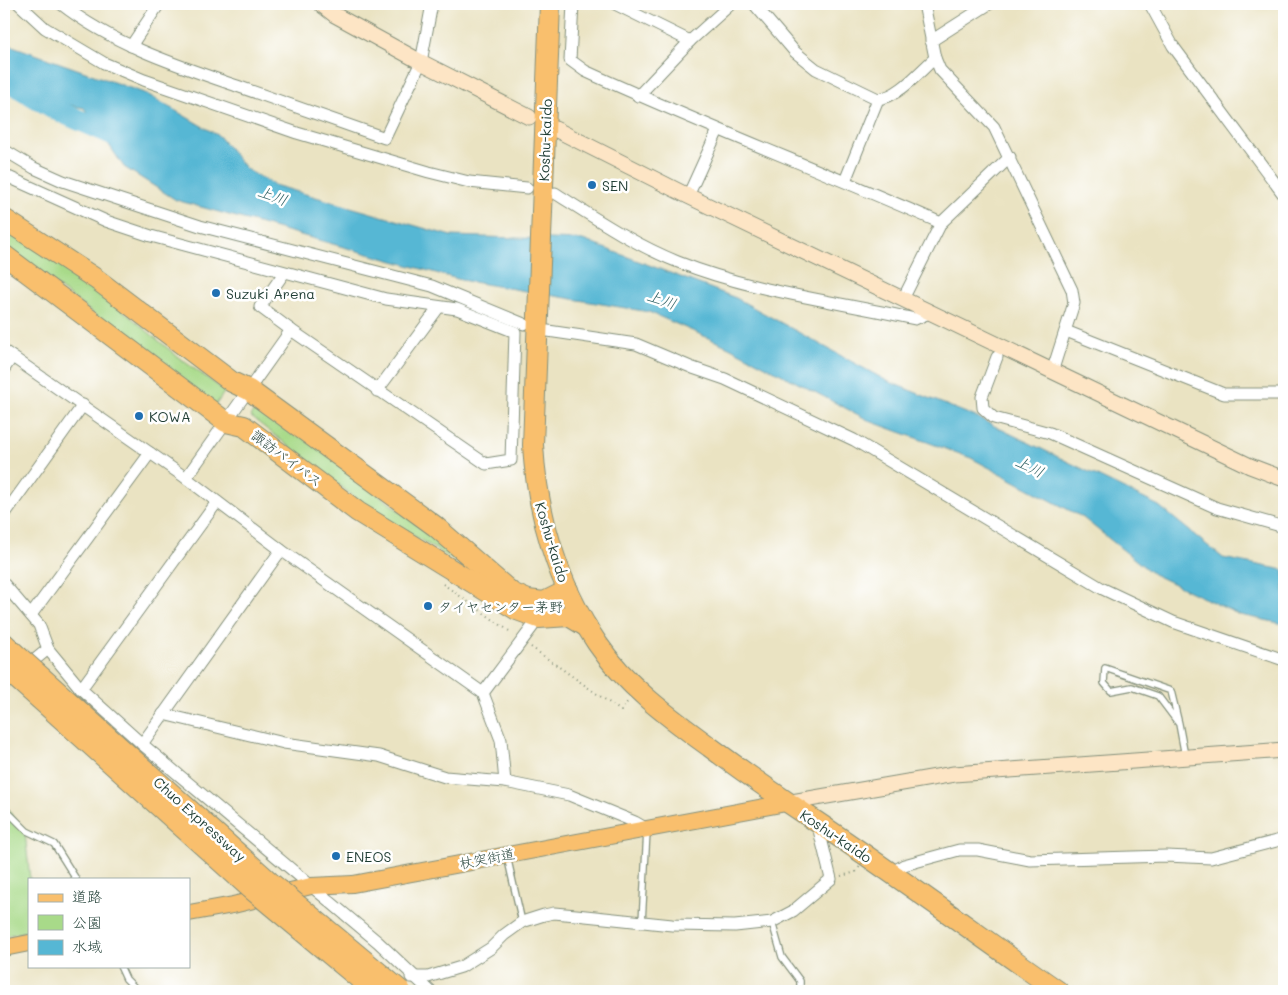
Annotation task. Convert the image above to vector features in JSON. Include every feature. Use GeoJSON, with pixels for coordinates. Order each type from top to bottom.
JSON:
{"type":"FeatureCollection","features":[{"type":"Feature","properties":{"kind":"highway","name":"Koshu-kaido"},"geometry":{"type":"LineString","coordinates":[[550,4],[534,410],[535,476],[546,529],[568,590],[587,627],[611,662],[666,715],[786,803],[891,873],[1058,991]]}},
{"type":"Feature","properties":{"kind":"highway"},"geometry":{"type":"LineString","coordinates":[[4,219],[96,279],[232,382],[249,390],[435,526],[512,593],[528,600],[544,602],[568,590]]}},
{"type":"Feature","properties":{"kind":"highway","name":"諏訪バイパス"},"geometry":{"type":"LineString","coordinates":[[4,255],[226,422],[244,426],[358,512],[504,602],[539,618],[569,616],[587,627]]}},
{"type":"Feature","properties":{"kind":"highway","name":"Chuo Expressway"},"geometry":{"type":"LineString","coordinates":[[7,664],[270,882],[407,984]]}},
{"type":"Feature","properties":{"kind":"highway","name":"Chuo Expressway"},"geometry":{"type":"LineString","coordinates":[[7,664],[250,888],[374,991]]}},
{"type":"Feature","properties":{"kind":"main road","name":"杖突街道"},"geometry":{"type":"LineString","coordinates":[[190,913],[233,905],[310,886],[353,884],[786,803]]}},
{"type":"Feature","properties":{"kind":"main road"},"geometry":{"type":"LineString","coordinates":[[4,948],[28,944]]}},
{"type":"Feature","properties":{"kind":"street"},"geometry":{"type":"LineString","coordinates":[[19,4],[45,28],[104,62],[144,80],[297,133],[429,172],[469,182],[527,188]]}},
{"type":"Feature","properties":{"kind":"street"},"geometry":{"type":"LineString","coordinates":[[61,4],[74,14],[131,46],[200,73],[385,138],[421,62],[432,4]]}},
{"type":"Feature","properties":{"kind":"street"},"geometry":{"type":"LineString","coordinates":[[131,46],[158,4]]}},
{"type":"Feature","properties":{"kind":"street"},"geometry":{"type":"LineString","coordinates":[[321,4],[335,15],[421,62],[529,117]]}},
{"type":"Feature","properties":{"kind":"street"},"geometry":{"type":"LineString","coordinates":[[573,4],[570,60],[585,71],[638,96],[845,181],[941,223]]}},
{"type":"Feature","properties":{"kind":"street"},"geometry":{"type":"LineString","coordinates":[[615,4],[690,41]]}},
{"type":"Feature","properties":{"kind":"street"},"geometry":{"type":"LineString","coordinates":[[638,96],[690,41],[730,4]]}},
{"type":"Feature","properties":{"kind":"street"},"geometry":{"type":"LineString","coordinates":[[754,4],[795,52],[816,69],[878,99],[888,98],[902,88],[935,58]]}},
{"type":"Feature","properties":{"kind":"street"},"geometry":{"type":"LineString","coordinates":[[924,4],[935,58],[940,70],[994,127],[1072,290],[1074,303],[1052,372]]}},
{"type":"Feature","properties":{"kind":"street"},"geometry":{"type":"LineString","coordinates":[[931,41],[989,4]]}},
{"type":"Feature","properties":{"kind":"street"},"geometry":{"type":"LineString","coordinates":[[1150,4],[1173,46],[1284,195]]}},
{"type":"Feature","properties":{"kind":"street"},"geometry":{"type":"LineString","coordinates":[[845,181],[878,99]]}},
{"type":"Feature","properties":{"kind":"street"},"geometry":{"type":"LineString","coordinates":[[555,129],[929,313],[1250,466],[1284,479]]}},
{"type":"Feature","properties":{"kind":"street"},"geometry":{"type":"LineString","coordinates":[[688,196],[718,130]]}},
{"type":"Feature","properties":{"kind":"street"},"geometry":{"type":"LineString","coordinates":[[4,150],[34,168],[63,181],[200,226],[432,286],[537,326],[636,344],[693,368],[725,378],[854,440],[1103,589],[1173,622],[1284,660]]}},
{"type":"Feature","properties":{"kind":"street"},"geometry":{"type":"LineString","coordinates":[[903,299],[941,223],[1010,157]]}},
{"type":"Feature","properties":{"kind":"street"},"geometry":{"type":"LineString","coordinates":[[4,175],[106,221],[284,273],[386,299],[457,309],[514,332],[512,460],[486,464],[377,391],[260,307],[284,273]]}},
{"type":"Feature","properties":{"kind":"street"},"geometry":{"type":"LineString","coordinates":[[555,193],[636,241],[677,262],[745,283],[915,319],[929,313]]}},
{"type":"Feature","properties":{"kind":"street"},"geometry":{"type":"LineString","coordinates":[[377,391],[439,307]]}},
{"type":"Feature","properties":{"kind":"street"},"geometry":{"type":"LineString","coordinates":[[186,478],[291,330]]}},
{"type":"Feature","properties":{"kind":"street"},"geometry":{"type":"LineString","coordinates":[[1066,331],[1224,394],[1284,394]]}},
{"type":"Feature","properties":{"kind":"street"},"geometry":{"type":"LineString","coordinates":[[4,369],[8,354],[186,478],[281,550],[483,693],[501,740],[506,782]]}},
{"type":"Feature","properties":{"kind":"street"},"geometry":{"type":"LineString","coordinates":[[997,356],[982,397],[983,408],[994,418],[1050,433],[1217,508],[1284,527]]}},
{"type":"Feature","properties":{"kind":"street"},"geometry":{"type":"LineString","coordinates":[[4,515],[83,406]]}},
{"type":"Feature","properties":{"kind":"street"},"geometry":{"type":"LineString","coordinates":[[31,615],[150,453]]}},
{"type":"Feature","properties":{"kind":"street"},"geometry":{"type":"LineString","coordinates":[[81,689],[217,502]]}},
{"type":"Feature","properties":{"kind":"street"},"geometry":{"type":"LineString","coordinates":[[142,744],[281,550]]}},
{"type":"Feature","properties":{"kind":"street"},"geometry":{"type":"LineString","coordinates":[[4,584],[39,625],[48,648],[81,689],[142,744],[378,942],[407,984],[430,991]]}},
{"type":"Feature","properties":{"kind":"street"},"geometry":{"type":"LineString","coordinates":[[483,693],[539,618]]}},
{"type":"Feature","properties":{"kind":"street"},"geometry":{"type":"LineString","coordinates":[[7,664],[48,648]]}},
{"type":"Feature","properties":{"kind":"street"},"geometry":{"type":"LineString","coordinates":[[163,714],[284,743],[378,756],[445,777],[506,782],[569,795],[635,822],[647,829]]}},
{"type":"Feature","properties":{"kind":"street"},"geometry":{"type":"LineString","coordinates":[[786,803],[954,774],[1284,750]]}},
{"type":"Feature","properties":{"kind":"street"},"geometry":{"type":"LineString","coordinates":[[354,991],[407,984],[461,967],[492,948],[504,935],[522,922],[554,913],[642,923],[735,926],[772,922],[793,911],[831,879],[817,822]]}},
{"type":"Feature","properties":{"kind":"street"},"geometry":{"type":"LineString","coordinates":[[891,873],[904,865],[959,850],[978,850],[1030,860],[1166,856],[1211,858],[1284,839]]}},
{"type":"Feature","properties":{"kind":"lane"},"geometry":{"type":"LineString","coordinates":[[1179,724],[1158,696],[1132,687],[1111,690],[1104,683],[1105,668],[1171,691],[1179,724],[1185,758]]}},
{"type":"Feature","properties":{"kind":"lane"},"geometry":{"type":"LineString","coordinates":[[4,808],[27,831],[54,844],[75,878]]}},
{"type":"Feature","properties":{"kind":"lane"},"geometry":{"type":"LineString","coordinates":[[642,923],[647,829]]}},
{"type":"Feature","properties":{"kind":"lane"},"geometry":{"type":"LineString","coordinates":[[506,854],[522,922]]}},
{"type":"Feature","properties":{"kind":"lane"},"geometry":{"type":"LineString","coordinates":[[772,922],[782,957],[800,981],[800,991]]}},
{"type":"Feature","properties":{"kind":"lane"},"geometry":{"type":"LineString","coordinates":[[121,968],[126,978],[138,991]]}},
{"type":"Feature","properties":{"kind":"path"},"geometry":{"type":"LineString","coordinates":[[529,646],[621,711],[631,697]]}},
{"type":"Feature","properties":{"kind":"path"},"geometry":{"type":"LineString","coordinates":[[831,879],[856,872],[873,847]]}},
{"type":"Feature","properties":{"kind":"green space"},"geometry":{"type":"Polygon","coordinates":[[[4,226],[89,282],[178,357],[225,391],[215,406],[4,246],[4,226]]]}},
{"type":"Feature","properties":{"kind":"green space"},"geometry":{"type":"Polygon","coordinates":[[[261,402],[492,584],[367,507],[250,416],[261,402]]]}},
{"type":"Feature","properties":{"kind":"green space"},"geometry":{"type":"Polygon","coordinates":[[[4,804],[25,833],[30,878],[28,878],[28,931],[4,936],[4,804]]]}},
{"type":"Feature","properties":{"kind":"water"},"geometry":{"type":"Polygon","coordinates":[[[4,43],[147,94],[219,136],[246,169],[274,185],[451,236],[583,240],[736,298],[887,381],[976,417],[1159,506],[1223,558],[1284,570],[1284,624],[1240,615],[1153,574],[1082,517],[971,458],[872,422],[729,347],[649,312],[461,280],[176,200],[124,167],[84,108],[4,91],[4,43]]]}},
{"type":"Feature","properties":{"kind":"waterway","name":"上川"},"geometry":{"type":"LineString","coordinates":[[4,79],[58,111],[123,139]]}},
{"type":"Feature","properties":{"kind":"place","name":"SEN"},"geometry":{"type":"Point","coordinates":[592,185]}},
{"type":"Feature","properties":{"kind":"place","name":"Suzuki Arena"},"geometry":{"type":"Point","coordinates":[216,293]}},
{"type":"Feature","properties":{"kind":"place","name":"KOWA"},"geometry":{"type":"Point","coordinates":[139,416]}},
{"type":"Feature","properties":{"kind":"place","name":"タイヤセンター茅野"},"geometry":{"type":"Point","coordinates":[428,606]}},
{"type":"Feature","properties":{"kind":"place","name":"ENEOS"},"geometry":{"type":"Point","coordinates":[336,856]}}]}
